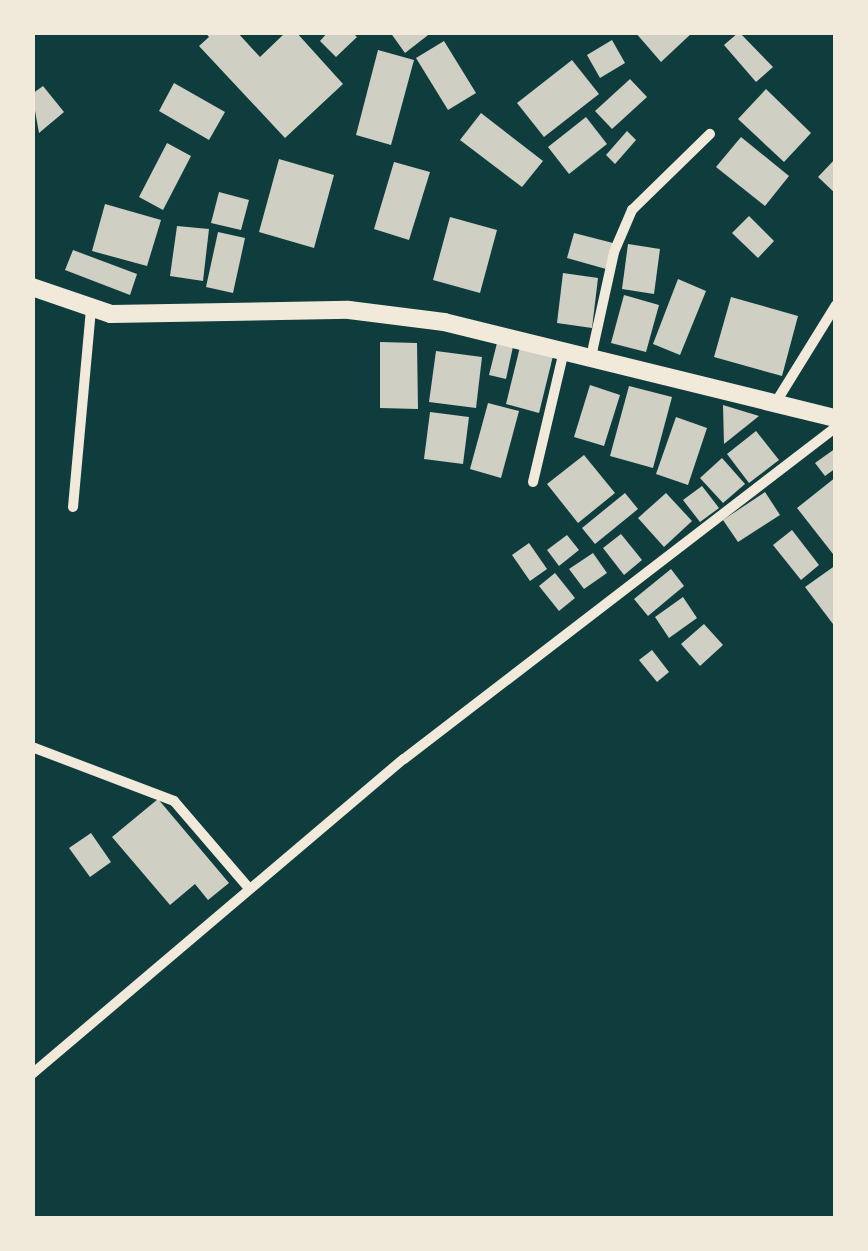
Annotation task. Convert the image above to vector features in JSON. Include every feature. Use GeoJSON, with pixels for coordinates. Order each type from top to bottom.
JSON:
{"type":"FeatureCollection","features":[{"type":"Feature","properties":{"kind":"street"},"geometry":{"type":"LineString","coordinates":[[590,357],[614,252],[632,210],[710,134]]}},
{"type":"Feature","properties":{"kind":"street"},"geometry":{"type":"LineString","coordinates":[[32,287],[91,308],[150,316],[350,310],[444,322],[836,418]]}},
{"type":"Feature","properties":{"kind":"street"},"geometry":{"type":"LineString","coordinates":[[776,402],[836,305]]}},
{"type":"Feature","properties":{"kind":"street"},"geometry":{"type":"LineString","coordinates":[[73,507],[91,308]]}},
{"type":"Feature","properties":{"kind":"street"},"geometry":{"type":"LineString","coordinates":[[533,482],[564,351]]}},
{"type":"Feature","properties":{"kind":"street"},"geometry":{"type":"LineString","coordinates":[[32,1074],[247,886],[613,593],[836,427]]}},
{"type":"Feature","properties":{"kind":"street"},"geometry":{"type":"LineString","coordinates":[[32,748],[174,801],[247,886]]}},
{"type":"Feature","properties":{"kind":"building"},"geometry":{"type":"Polygon","coordinates":[[[205,32],[237,32],[260,57],[286,32],[296,32],[343,84],[285,138],[199,46],[209,37],[205,32]]]}},
{"type":"Feature","properties":{"kind":"building"},"geometry":{"type":"Polygon","coordinates":[[[328,32],[352,32],[357,37],[336,57],[320,41],[328,32]]]}},
{"type":"Feature","properties":{"kind":"building"},"geometry":{"type":"Polygon","coordinates":[[[390,32],[432,32],[405,53],[390,32]]]}},
{"type":"Feature","properties":{"kind":"building"},"geometry":{"type":"Polygon","coordinates":[[[635,32],[693,32],[661,62],[635,32]]]}},
{"type":"Feature","properties":{"kind":"building"},"geometry":{"type":"Polygon","coordinates":[[[739,32],[773,67],[756,82],[724,45],[739,32]]]}},
{"type":"Feature","properties":{"kind":"building"},"geometry":{"type":"Polygon","coordinates":[[[612,40],[625,63],[600,78],[587,55],[612,40]]]}},
{"type":"Feature","properties":{"kind":"building"},"geometry":{"type":"Polygon","coordinates":[[[444,41],[476,93],[448,110],[416,58],[444,41]]]}},
{"type":"Feature","properties":{"kind":"building"},"geometry":{"type":"Polygon","coordinates":[[[378,50],[414,60],[391,145],[356,135],[378,50]]]}},
{"type":"Feature","properties":{"kind":"building"},"geometry":{"type":"Polygon","coordinates":[[[572,60],[599,94],[544,137],[517,103],[572,60]]]}},
{"type":"Feature","properties":{"kind":"building"},"geometry":{"type":"Polygon","coordinates":[[[630,79],[647,97],[612,129],[595,111],[630,79]]]}},
{"type":"Feature","properties":{"kind":"building"},"geometry":{"type":"Polygon","coordinates":[[[174,83],[225,112],[209,140],[159,111],[174,83]]]}},
{"type":"Feature","properties":{"kind":"building"},"geometry":{"type":"Polygon","coordinates":[[[43,86],[64,112],[39,133],[32,94],[43,86]]]}},
{"type":"Feature","properties":{"kind":"building"},"geometry":{"type":"Polygon","coordinates":[[[766,89],[811,133],[784,162],[738,119],[766,89]]]}},
{"type":"Feature","properties":{"kind":"building"},"geometry":{"type":"Polygon","coordinates":[[[481,113],[543,161],[522,187],[460,140],[481,113]]]}},
{"type":"Feature","properties":{"kind":"building"},"geometry":{"type":"Polygon","coordinates":[[[586,117],[607,144],[569,174],[548,147],[586,117]]]}},
{"type":"Feature","properties":{"kind":"building"},"geometry":{"type":"Polygon","coordinates":[[[627,131],[636,140],[615,164],[606,155],[627,131]]]}},
{"type":"Feature","properties":{"kind":"building"},"geometry":{"type":"Polygon","coordinates":[[[741,137],[789,176],[765,206],[716,167],[741,137]]]}},
{"type":"Feature","properties":{"kind":"building"},"geometry":{"type":"Polygon","coordinates":[[[167,143],[191,156],[163,210],[139,197],[167,143]]]}},
{"type":"Feature","properties":{"kind":"building"},"geometry":{"type":"Polygon","coordinates":[[[836,158],[836,194],[818,177],[836,158]]]}},
{"type":"Feature","properties":{"kind":"building"},"geometry":{"type":"Polygon","coordinates":[[[279,159],[334,175],[314,248],[259,232],[279,159]]]}},
{"type":"Feature","properties":{"kind":"building"},"geometry":{"type":"Polygon","coordinates":[[[394,162],[430,172],[409,240],[374,229],[394,162]]]}},
{"type":"Feature","properties":{"kind":"building"},"geometry":{"type":"Polygon","coordinates":[[[219,192],[249,200],[241,230],[211,223],[219,192]]]}},
{"type":"Feature","properties":{"kind":"building"},"geometry":{"type":"Polygon","coordinates":[[[105,204],[161,220],[147,266],[92,251],[105,204]]]}},
{"type":"Feature","properties":{"kind":"building"},"geometry":{"type":"Polygon","coordinates":[[[749,216],[774,241],[758,258],[732,233],[749,216]]]}},
{"type":"Feature","properties":{"kind":"building"},"geometry":{"type":"Polygon","coordinates":[[[450,217],[497,230],[480,293],[433,280],[450,217]]]}},
{"type":"Feature","properties":{"kind":"building"},"geometry":{"type":"Polygon","coordinates":[[[177,226],[209,229],[203,281],[170,276],[177,226]]]}},
{"type":"Feature","properties":{"kind":"building"},"geometry":{"type":"Polygon","coordinates":[[[218,232],[245,238],[233,293],[206,287],[218,232]]]}},
{"type":"Feature","properties":{"kind":"building"},"geometry":{"type":"Polygon","coordinates":[[[574,233],[613,243],[606,269],[567,258],[574,233]]]}},
{"type":"Feature","properties":{"kind":"building"},"geometry":{"type":"Polygon","coordinates":[[[628,244],[660,249],[654,294],[622,289],[628,244]]]}},
{"type":"Feature","properties":{"kind":"building"},"geometry":{"type":"Polygon","coordinates":[[[73,250],[137,274],[130,295],[65,270],[73,250]]]}},
{"type":"Feature","properties":{"kind":"building"},"geometry":{"type":"Polygon","coordinates":[[[563,273],[598,278],[592,328],[557,323],[563,273]]]}},
{"type":"Feature","properties":{"kind":"building"},"geometry":{"type":"Polygon","coordinates":[[[678,279],[706,291],[680,355],[653,344],[678,279]]]}},
{"type":"Feature","properties":{"kind":"building"},"geometry":{"type":"Polygon","coordinates":[[[624,295],[659,305],[646,352],[611,343],[624,295]]]}},
{"type":"Feature","properties":{"kind":"building"},"geometry":{"type":"Polygon","coordinates":[[[731,297],[798,316],[782,376],[714,357],[731,297]]]}},
{"type":"Feature","properties":{"kind":"building"},"geometry":{"type":"Polygon","coordinates":[[[498,339],[514,342],[506,379],[489,375],[498,339]]]}},
{"type":"Feature","properties":{"kind":"building"},"geometry":{"type":"Polygon","coordinates":[[[380,342],[417,343],[418,409],[380,408],[380,342]]]}},
{"type":"Feature","properties":{"kind":"building"},"geometry":{"type":"Polygon","coordinates":[[[520,347],[553,356],[539,413],[506,404],[520,347]]]}},
{"type":"Feature","properties":{"kind":"building"},"geometry":{"type":"Polygon","coordinates":[[[436,351],[482,357],[476,408],[429,402],[436,351]]]}},
{"type":"Feature","properties":{"kind":"building"},"geometry":{"type":"Polygon","coordinates":[[[590,385],[620,395],[604,446],[574,437],[590,385]]]}},
{"type":"Feature","properties":{"kind":"building"},"geometry":{"type":"Polygon","coordinates":[[[629,386],[672,397],[653,468],[610,456],[629,386]]]}},
{"type":"Feature","properties":{"kind":"building"},"geometry":{"type":"Polygon","coordinates":[[[488,403],[519,411],[501,478],[470,469],[488,403]]]}},
{"type":"Feature","properties":{"kind":"building"},"geometry":{"type":"Polygon","coordinates":[[[723,405],[759,416],[724,444],[723,405]]]}},
{"type":"Feature","properties":{"kind":"building"},"geometry":{"type":"Polygon","coordinates":[[[430,412],[469,417],[463,464],[424,459],[430,412]]]}},
{"type":"Feature","properties":{"kind":"building"},"geometry":{"type":"Polygon","coordinates":[[[676,417],[707,428],[688,485],[656,474],[676,417]]]}},
{"type":"Feature","properties":{"kind":"building"},"geometry":{"type":"Polygon","coordinates":[[[756,431],[779,460],[749,483],[727,454],[756,431]]]}},
{"type":"Feature","properties":{"kind":"building"},"geometry":{"type":"Polygon","coordinates":[[[836,448],[836,468],[825,476],[815,463],[836,448]]]}},
{"type":"Feature","properties":{"kind":"building"},"geometry":{"type":"Polygon","coordinates":[[[584,455],[615,493],[578,523],[547,484],[584,455]]]}},
{"type":"Feature","properties":{"kind":"building"},"geometry":{"type":"Polygon","coordinates":[[[722,458],[745,484],[723,503],[700,478],[722,458]]]}},
{"type":"Feature","properties":{"kind":"building"},"geometry":{"type":"Polygon","coordinates":[[[836,477],[836,552],[833,554],[797,508],[836,477]]]}},
{"type":"Feature","properties":{"kind":"building"},"geometry":{"type":"Polygon","coordinates":[[[702,486],[719,508],[700,522],[683,500],[702,486]]]}},
{"type":"Feature","properties":{"kind":"building"},"geometry":{"type":"Polygon","coordinates":[[[765,492],[780,515],[738,542],[723,520],[765,492]]]}},
{"type":"Feature","properties":{"kind":"building"},"geometry":{"type":"Polygon","coordinates":[[[625,493],[638,509],[595,544],[582,528],[625,493]]]}},
{"type":"Feature","properties":{"kind":"building"},"geometry":{"type":"Polygon","coordinates":[[[666,493],[692,521],[664,547],[638,518],[666,493]]]}},
{"type":"Feature","properties":{"kind":"building"},"geometry":{"type":"Polygon","coordinates":[[[792,530],[819,565],[801,580],[773,545],[792,530]]]}},
{"type":"Feature","properties":{"kind":"building"},"geometry":{"type":"Polygon","coordinates":[[[621,534],[642,560],[624,575],[603,548],[621,534]]]}},
{"type":"Feature","properties":{"kind":"building"},"geometry":{"type":"Polygon","coordinates":[[[567,535],[579,550],[559,566],[547,550],[567,535]]]}},
{"type":"Feature","properties":{"kind":"building"},"geometry":{"type":"Polygon","coordinates":[[[529,543],[547,569],[530,581],[512,555],[529,543]]]}},
{"type":"Feature","properties":{"kind":"building"},"geometry":{"type":"Polygon","coordinates":[[[593,553],[607,573],[584,589],[569,569],[593,553]]]}},
{"type":"Feature","properties":{"kind":"building"},"geometry":{"type":"Polygon","coordinates":[[[836,565],[836,628],[805,587],[836,565]]]}},
{"type":"Feature","properties":{"kind":"building"},"geometry":{"type":"Polygon","coordinates":[[[671,569],[684,586],[648,616],[634,599],[671,569]]]}},
{"type":"Feature","properties":{"kind":"building"},"geometry":{"type":"Polygon","coordinates":[[[555,573],[575,598],[559,611],[539,586],[555,573]]]}},
{"type":"Feature","properties":{"kind":"building"},"geometry":{"type":"Polygon","coordinates":[[[683,597],[697,618],[669,638],[655,617],[683,597]]]}},
{"type":"Feature","properties":{"kind":"building"},"geometry":{"type":"Polygon","coordinates":[[[704,624],[723,645],[700,666],[681,644],[704,624]]]}},
{"type":"Feature","properties":{"kind":"building"},"geometry":{"type":"Polygon","coordinates":[[[652,650],[669,672],[657,682],[639,660],[652,650]]]}},
{"type":"Feature","properties":{"kind":"building"},"geometry":{"type":"Polygon","coordinates":[[[158,799],[229,883],[208,900],[195,884],[170,905],[112,837],[158,799]]]}},
{"type":"Feature","properties":{"kind":"building"},"geometry":{"type":"Polygon","coordinates":[[[91,833],[111,862],[90,877],[69,848],[91,833]]]}}]}
